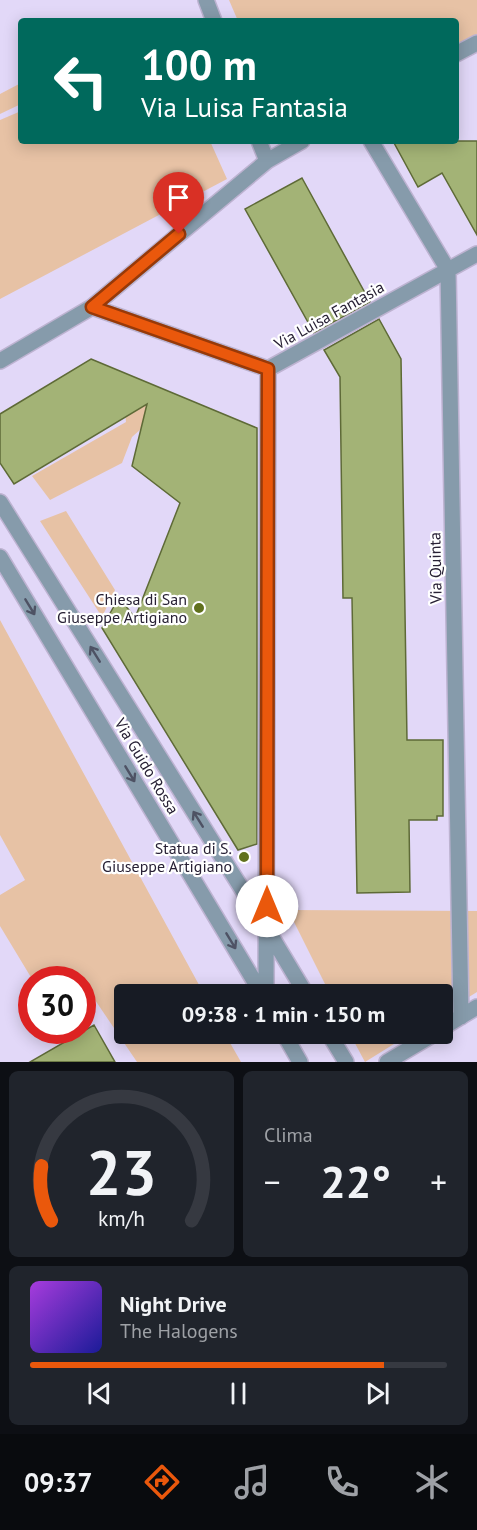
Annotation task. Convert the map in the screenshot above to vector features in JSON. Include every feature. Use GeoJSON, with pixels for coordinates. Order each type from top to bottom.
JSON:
{"type":"FeatureCollection","features":[{"type":"Feature","properties":{"kind":"street"},"geometry":{"type":"LineString","coordinates":[[206,0],[213,18]]}},
{"type":"Feature","properties":{"kind":"street"},"geometry":{"type":"LineString","coordinates":[[459,52],[477,43]]}},
{"type":"Feature","properties":{"kind":"street"},"geometry":{"type":"LineString","coordinates":[[260,144],[267,161]]}},
{"type":"Feature","properties":{"kind":"street"},"geometry":{"type":"LineString","coordinates":[[0,361],[92,307],[267,161],[297,144]]}},
{"type":"Feature","properties":{"kind":"street","name":"Via Quinta"},"geometry":{"type":"LineString","coordinates":[[373,144],[448,270],[461,1017]]}},
{"type":"Feature","properties":{"kind":"street","name":"Via Luisa Fantasia"},"geometry":{"type":"LineString","coordinates":[[92,307],[268,369],[477,254]]}},
{"type":"Feature","properties":{"kind":"street"},"geometry":{"type":"LineString","coordinates":[[264,984],[267,929],[268,369]]}},
{"type":"Feature","properties":{"kind":"street"},"geometry":{"type":"LineString","coordinates":[[0,502],[300,984]]}},
{"type":"Feature","properties":{"kind":"street","name":"Via Guido Rossa"},"geometry":{"type":"LineString","coordinates":[[0,557],[258,984]]}},
{"type":"Feature","properties":{"kind":"street"},"geometry":{"type":"LineString","coordinates":[[453,1022],[477,1007]]}},
{"type":"Feature","properties":{"kind":"street"},"geometry":{"type":"LineString","coordinates":[[290,1044],[300,1062]]}},
{"type":"Feature","properties":{"kind":"street"},"geometry":{"type":"LineString","coordinates":[[335,1044],[346,1062]]}},
{"type":"Feature","properties":{"kind":"street"},"geometry":{"type":"LineString","coordinates":[[387,1062],[417,1044]]}},
{"type":"Feature","properties":{"kind":"shaded area"},"geometry":{"type":"Polygon","coordinates":[[[229,0],[477,0],[477,43],[459,52],[459,18],[237,18],[229,0]]]}},
{"type":"Feature","properties":{"kind":"shaded area"},"geometry":{"type":"Polygon","coordinates":[[[18,85],[18,105],[0,114],[0,94],[18,85]]]}},
{"type":"Feature","properties":{"kind":"shaded area"},"geometry":{"type":"Polygon","coordinates":[[[18,112],[18,144],[211,144],[227,179],[0,299],[0,120],[18,112]]]}},
{"type":"Feature","properties":{"kind":"shaded area"},"geometry":{"type":"Polygon","coordinates":[[[123,395],[160,412],[132,437],[122,463],[50,500],[32,476],[126,422],[123,395]]]}},
{"type":"Feature","properties":{"kind":"shaded area"},"geometry":{"type":"Polygon","coordinates":[[[66,511],[115,590],[102,617],[40,521],[66,511]]]}},
{"type":"Feature","properties":{"kind":"shaded area"},"geometry":{"type":"Polygon","coordinates":[[[0,620],[199,984],[114,984],[114,1028],[96,1001],[96,966],[24,966],[0,926],[0,895],[25,880],[0,835],[0,620]]]}},
{"type":"Feature","properties":{"kind":"shaded area"},"geometry":{"type":"Polygon","coordinates":[[[288,910],[477,911],[477,992],[453,1007],[453,984],[325,984],[288,910]]]}},
{"type":"Feature","properties":{"kind":"shaded area"},"geometry":{"type":"Polygon","coordinates":[[[125,1044],[231,1044],[241,1062],[137,1062],[125,1044]]]}},
{"type":"Feature","properties":{"kind":"shaded area"},"geometry":{"type":"Polygon","coordinates":[[[355,1044],[394,1044],[365,1062],[355,1044]]]}},
{"type":"Feature","properties":{"kind":"building"},"geometry":{"type":"Polygon","coordinates":[[[459,141],[477,141],[477,235],[442,173],[418,187],[395,144],[459,144],[459,141]]]}},
{"type":"Feature","properties":{"kind":"building"},"geometry":{"type":"Polygon","coordinates":[[[302,178],[370,302],[314,333],[245,209],[302,178]]]}},
{"type":"Feature","properties":{"kind":"building"},"geometry":{"type":"Polygon","coordinates":[[[379,319],[401,359],[407,740],[443,740],[443,816],[437,816],[437,820],[409,820],[410,892],[357,893],[352,598],[343,598],[340,377],[324,350],[379,319]]]}},
{"type":"Feature","properties":{"kind":"building","name":"Chiesa di San Giuseppe Artigiano"},"geometry":{"type":"Polygon","coordinates":[[[91,359],[257,428],[257,844],[238,850],[102,628],[119,597],[135,618],[180,503],[132,466],[147,404],[14,484],[0,463],[0,414],[91,359]]]}},
{"type":"Feature","properties":{"kind":"building"},"geometry":{"type":"Polygon","coordinates":[[[96,1029],[115,1062],[30,1062],[61,1044],[96,1044],[96,1029]]]}},
{"type":"Feature","properties":{"kind":"place","name":"Chiesa di San Giuseppe Artigiano"},"geometry":{"type":"Point","coordinates":[199,608]}},
{"type":"Feature","properties":{"kind":"place","name":"Statua di S. Giuseppe Artigiano"},"geometry":{"type":"Point","coordinates":[244,857]}},
{"type":"Feature","properties":{"kind":"route"},"geometry":{"type":"LineString","coordinates":[[179,234],[92,307],[268,369],[267,906]]}}]}
